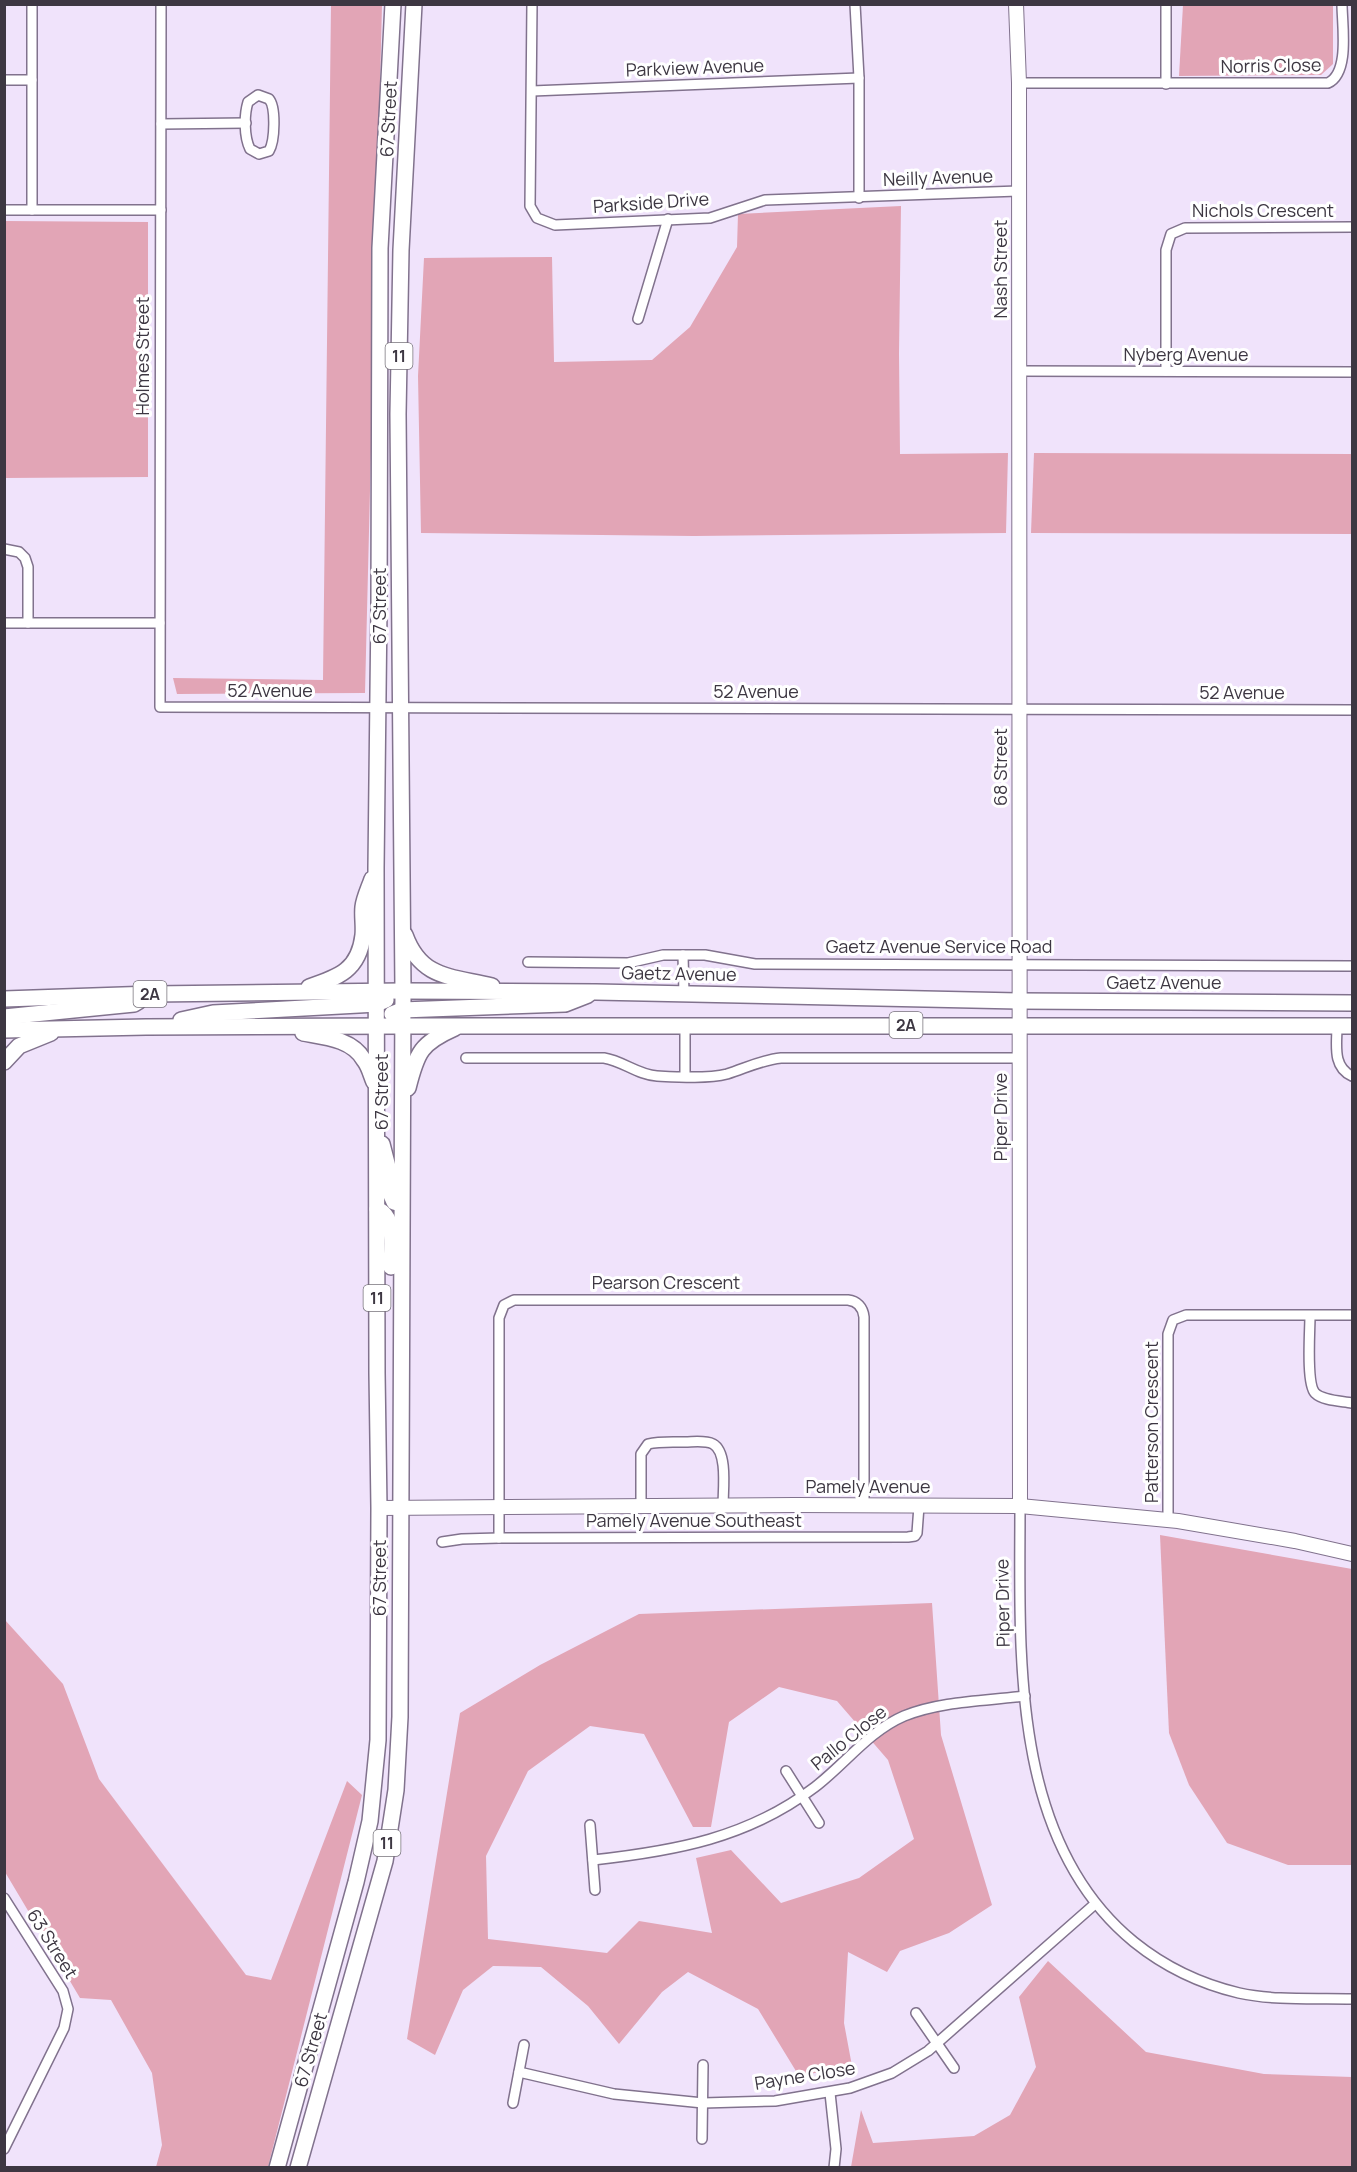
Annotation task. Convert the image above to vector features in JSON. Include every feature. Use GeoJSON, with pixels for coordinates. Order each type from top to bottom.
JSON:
{"type":"FeatureCollection","features":[{"type":"Feature","properties":{"kind":"main road","name":"67 Street"},"geometry":{"type":"LineString","coordinates":[[277,2168],[342,1933],[370,1821],[379,1718],[376,868],[380,248],[393,4]]}},
{"type":"Feature","properties":{"kind":"main road","name":"67 Street"},"geometry":{"type":"LineString","coordinates":[[298,2168],[385,1861],[396,1790],[399,1717],[403,991],[398,414],[401,262],[414,4]]}},
{"type":"Feature","properties":{"kind":"main road"},"geometry":{"type":"LineString","coordinates":[[296,992],[337,977],[352,965],[361,946],[363,904],[376,868]]}},
{"type":"Feature","properties":{"kind":"main road"},"geometry":{"type":"LineString","coordinates":[[402,925],[414,953],[428,969],[518,993]]}},
{"type":"Feature","properties":{"kind":"main road"},"geometry":{"type":"LineString","coordinates":[[146,1027],[213,1013],[377,998],[403,991]]}},
{"type":"Feature","properties":{"kind":"main road","name":"Gaetz Avenue"},"geometry":{"type":"LineString","coordinates":[[403,991],[596,992],[1019,1001],[1353,1003]]}},
{"type":"Feature","properties":{"kind":"main road","name":"2A"},"geometry":{"type":"LineString","coordinates":[[4,999],[296,992],[377,998]]}},
{"type":"Feature","properties":{"kind":"main road"},"geometry":{"type":"LineString","coordinates":[[377,1026],[388,1017],[402,1018],[565,1004],[596,992]]}},
{"type":"Feature","properties":{"kind":"main road"},"geometry":{"type":"LineString","coordinates":[[4,1017],[134,1004],[152,994]]}},
{"type":"Feature","properties":{"kind":"main road","name":"2A"},"geometry":{"type":"LineString","coordinates":[[402,1018],[460,1026],[1019,1024],[1345,1026]]}},
{"type":"Feature","properties":{"kind":"main road","name":"2A"},"geometry":{"type":"LineString","coordinates":[[4,1030],[377,1026]]}},
{"type":"Feature","properties":{"kind":"main road"},"geometry":{"type":"LineString","coordinates":[[402,1111],[418,1055],[434,1038],[460,1026]]}},
{"type":"Feature","properties":{"kind":"main road"},"geometry":{"type":"LineString","coordinates":[[262,1027],[328,1037],[351,1047],[364,1059],[376,1088]]}},
{"type":"Feature","properties":{"kind":"main road"},"geometry":{"type":"LineString","coordinates":[[4,1062],[20,1046],[65,1028]]}},
{"type":"Feature","properties":{"kind":"main road"},"geometry":{"type":"LineString","coordinates":[[377,1130],[387,1160],[391,1196],[394,1202],[401,1204]]}},
{"type":"Feature","properties":{"kind":"main road"},"geometry":{"type":"LineString","coordinates":[[377,1209],[384,1212],[390,1226],[392,1296],[400,1329]]}},
{"type":"Feature","properties":{"kind":"street"},"geometry":{"type":"LineString","coordinates":[[32,4],[33,210]]}},
{"type":"Feature","properties":{"kind":"street","name":"Holmes Street"},"geometry":{"type":"LineString","coordinates":[[160,707],[161,4]]}},
{"type":"Feature","properties":{"kind":"street","name":"Parkside Drive"},"geometry":{"type":"LineString","coordinates":[[532,4],[530,206],[537,218],[555,225],[711,218],[765,200],[859,198]]}},
{"type":"Feature","properties":{"kind":"street"},"geometry":{"type":"LineString","coordinates":[[855,4],[859,78],[859,198]]}},
{"type":"Feature","properties":{"kind":"street","name":"Nash Street"},"geometry":{"type":"LineString","coordinates":[[1016,4],[1019,83],[1019,534]]}},
{"type":"Feature","properties":{"kind":"street"},"geometry":{"type":"LineString","coordinates":[[1166,4],[1166,84]]}},
{"type":"Feature","properties":{"kind":"street","name":"Norris Close"},"geometry":{"type":"LineString","coordinates":[[1019,83],[1322,84],[1332,81],[1341,67],[1342,4]]}},
{"type":"Feature","properties":{"kind":"street","name":"Parkview Avenue"},"geometry":{"type":"LineString","coordinates":[[532,91],[859,78]]}},
{"type":"Feature","properties":{"kind":"street"},"geometry":{"type":"LineString","coordinates":[[4,80],[32,80]]}},
{"type":"Feature","properties":{"kind":"street"},"geometry":{"type":"LineString","coordinates":[[258,95],[269,99],[273,106],[273,141],[269,151],[259,154],[250,149],[246,140],[246,123],[249,102],[258,95]]}},
{"type":"Feature","properties":{"kind":"street"},"geometry":{"type":"LineString","coordinates":[[161,124],[246,123]]}},
{"type":"Feature","properties":{"kind":"street","name":"Neilly Avenue"},"geometry":{"type":"LineString","coordinates":[[859,198],[1019,191]]}},
{"type":"Feature","properties":{"kind":"street"},"geometry":{"type":"LineString","coordinates":[[4,210],[161,210]]}},
{"type":"Feature","properties":{"kind":"street"},"geometry":{"type":"LineString","coordinates":[[638,319],[668,219]]}},
{"type":"Feature","properties":{"kind":"street","name":"Nichols Crescent"},"geometry":{"type":"LineString","coordinates":[[1166,371],[1166,250],[1171,234],[1185,228],[1353,227]]}},
{"type":"Feature","properties":{"kind":"street","name":"Nyberg Avenue"},"geometry":{"type":"LineString","coordinates":[[1019,371],[1353,372]]}},
{"type":"Feature","properties":{"kind":"street","name":"68 Street"},"geometry":{"type":"LineString","coordinates":[[1019,534],[1019,1001]]}},
{"type":"Feature","properties":{"kind":"street"},"geometry":{"type":"LineString","coordinates":[[4,549],[19,552],[27,563],[28,623]]}},
{"type":"Feature","properties":{"kind":"street"},"geometry":{"type":"LineString","coordinates":[[4,623],[160,623]]}},
{"type":"Feature","properties":{"kind":"street","name":"52 Avenue"},"geometry":{"type":"LineString","coordinates":[[160,707],[1353,710]]}},
{"type":"Feature","properties":{"kind":"street"},"geometry":{"type":"LineString","coordinates":[[683,955],[684,994]]}},
{"type":"Feature","properties":{"kind":"street","name":"Gaetz Avenue Service Road"},"geometry":{"type":"LineString","coordinates":[[528,962],[628,963],[663,956],[705,955],[755,964],[1353,966]]}},
{"type":"Feature","properties":{"kind":"street","name":"Piper Drive"},"geometry":{"type":"LineString","coordinates":[[1019,1001],[1021,1631],[1025,1696],[1034,1755],[1053,1826],[1076,1876],[1095,1904],[1124,1934],[1157,1959],[1204,1982],[1241,1993],[1270,1997],[1353,1999]]}},
{"type":"Feature","properties":{"kind":"street"},"geometry":{"type":"LineString","coordinates":[[685,1025],[685,1076]]}},
{"type":"Feature","properties":{"kind":"street"},"geometry":{"type":"LineString","coordinates":[[1345,1026],[1338,1062],[1344,1072],[1353,1076]]}},
{"type":"Feature","properties":{"kind":"street"},"geometry":{"type":"LineString","coordinates":[[466,1058],[604,1058],[650,1075],[718,1076],[761,1061],[781,1058],[1019,1058]]}},
{"type":"Feature","properties":{"kind":"street","name":"Pearson Crescent"},"geometry":{"type":"LineString","coordinates":[[499,1538],[500,1314],[504,1305],[514,1300],[848,1300],[856,1302],[864,1313],[864,1506]]}},
{"type":"Feature","properties":{"kind":"street","name":"Patterson Crescent"},"geometry":{"type":"LineString","coordinates":[[1168,1520],[1168,1334],[1173,1320],[1186,1316],[1353,1315]]}},
{"type":"Feature","properties":{"kind":"street"},"geometry":{"type":"LineString","coordinates":[[1310,1316],[1313,1389],[1322,1396],[1353,1403]]}},
{"type":"Feature","properties":{"kind":"street"},"geometry":{"type":"LineString","coordinates":[[641,1506],[641,1454],[648,1444],[657,1442],[707,1443],[716,1446],[723,1460],[723,1506]]}},
{"type":"Feature","properties":{"kind":"street","name":"Pamely Avenue Southeast"},"geometry":{"type":"LineString","coordinates":[[442,1542],[499,1538],[908,1537],[915,1536],[917,1533],[919,1506]]}},
{"type":"Feature","properties":{"kind":"street","name":"Pamely Avenue"},"geometry":{"type":"LineString","coordinates":[[379,1508],[1020,1506],[1168,1520],[1295,1540],[1353,1554]]}},
{"type":"Feature","properties":{"kind":"street","name":"Pallo Close"},"geometry":{"type":"LineString","coordinates":[[593,1860],[662,1852],[699,1844],[748,1826],[802,1796],[826,1778],[875,1733],[902,1717],[936,1707],[1025,1696]]}},
{"type":"Feature","properties":{"kind":"street","name":"Pallo Close"},"geometry":{"type":"LineString","coordinates":[[786,1771],[819,1823]]}},
{"type":"Feature","properties":{"kind":"street"},"geometry":{"type":"LineString","coordinates":[[590,1826],[595,1890]]}},
{"type":"Feature","properties":{"kind":"street","name":"63 Street"},"geometry":{"type":"LineString","coordinates":[[4,1898],[63,1991],[68,2009],[64,2028],[4,2149]]}},
{"type":"Feature","properties":{"kind":"street","name":"Payne Close"},"geometry":{"type":"LineString","coordinates":[[519,2072],[614,2094],[703,2103],[775,2101],[830,2093],[864,2084],[892,2073],[937,2044],[1095,1904]]}},
{"type":"Feature","properties":{"kind":"street"},"geometry":{"type":"LineString","coordinates":[[916,2013],[954,2068]]}},
{"type":"Feature","properties":{"kind":"street"},"geometry":{"type":"LineString","coordinates":[[513,2103],[524,2045]]}},
{"type":"Feature","properties":{"kind":"street"},"geometry":{"type":"LineString","coordinates":[[702,2139],[703,2065]]}},
{"type":"Feature","properties":{"kind":"street"},"geometry":{"type":"LineString","coordinates":[[830,2093],[836,2149],[834,2168]]}},
{"type":"Feature","properties":{"kind":"shaded area"},"geometry":{"type":"Polygon","coordinates":[[[331,5],[382,5],[365,693],[177,694],[173,678],[323,680],[331,5]]]}},
{"type":"Feature","properties":{"kind":"shaded area"},"geometry":{"type":"Polygon","coordinates":[[[1183,5],[1333,5],[1333,64],[1321,75],[1179,76],[1183,5]]]}},
{"type":"Feature","properties":{"kind":"shaded area"},"geometry":{"type":"Polygon","coordinates":[[[901,206],[900,454],[1008,453],[1006,533],[694,536],[421,533],[418,376],[424,258],[552,257],[554,362],[652,360],[690,327],[737,247],[738,214],[901,206]]]}},
{"type":"Feature","properties":{"kind":"shaded area"},"geometry":{"type":"Polygon","coordinates":[[[5,221],[148,222],[148,477],[5,478],[5,221]]]}},
{"type":"Feature","properties":{"kind":"shaded area"},"geometry":{"type":"Polygon","coordinates":[[[1034,453],[1352,454],[1352,534],[1031,533],[1034,453]]]}},
{"type":"Feature","properties":{"kind":"shaded area"},"geometry":{"type":"Polygon","coordinates":[[[1160,1535],[1352,1569],[1352,1865],[1288,1865],[1227,1843],[1189,1785],[1169,1733],[1160,1535]]]}},
{"type":"Feature","properties":{"kind":"shaded area"},"geometry":{"type":"Polygon","coordinates":[[[932,1603],[941,1735],[992,1905],[949,1933],[900,1951],[887,1972],[848,1952],[844,2023],[852,2066],[799,2076],[758,2009],[688,1972],[662,1992],[619,2044],[588,2006],[541,1967],[493,1966],[463,1990],[435,2055],[407,2039],[460,1713],[540,1665],[639,1614],[932,1603]],[[779,1687],[729,1722],[711,1827],[693,1827],[644,1734],[590,1726],[528,1771],[486,1856],[488,1939],[607,1953],[639,1921],[712,1933],[696,1858],[731,1850],[781,1903],[859,1878],[914,1839],[888,1760],[837,1701],[779,1687]]]}},
{"type":"Feature","properties":{"kind":"shaded area"},"geometry":{"type":"Polygon","coordinates":[[[5,1620],[63,1684],[99,1779],[246,1975],[271,1980],[347,1781],[362,1795],[268,2167],[156,2167],[162,2145],[152,2073],[111,2000],[80,1998],[5,1872],[5,1620]]]}},
{"type":"Feature","properties":{"kind":"shaded area"},"geometry":{"type":"Polygon","coordinates":[[[1048,1961],[1146,2052],[1264,2074],[1352,2077],[1352,2167],[851,2167],[861,2110],[873,2143],[974,2136],[1010,2115],[1036,2067],[1019,1997],[1048,1961]]]}}]}
